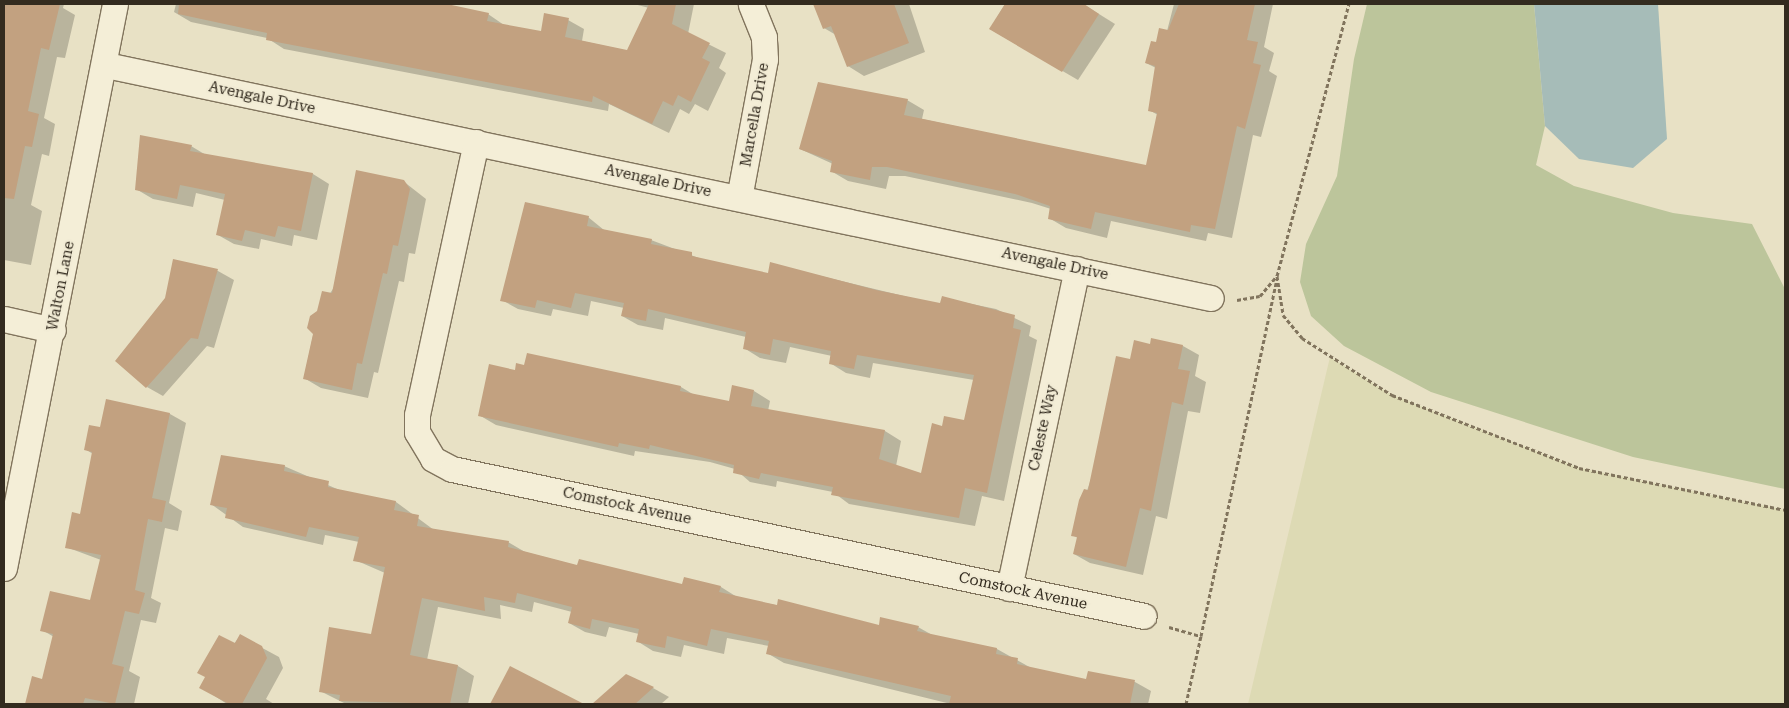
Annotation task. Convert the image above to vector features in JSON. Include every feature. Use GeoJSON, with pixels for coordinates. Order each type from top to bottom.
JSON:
{"type":"FeatureCollection","features":[{"type":"Feature","properties":{"kind":"street","name":"Walton Lane"},"geometry":{"type":"LineString","coordinates":[[4,568],[106,65],[115,4]]}},
{"type":"Feature","properties":{"kind":"street","name":"Marcella Drive"},"geometry":{"type":"LineString","coordinates":[[739,198],[765,59],[764,37],[751,4]]}},
{"type":"Feature","properties":{"kind":"street","name":"Avengale Drive"},"geometry":{"type":"LineString","coordinates":[[106,65],[1211,298]]}},
{"type":"Feature","properties":{"kind":"street","name":"Comstock Avenue"},"geometry":{"type":"LineString","coordinates":[[476,142],[417,415],[417,432],[433,459],[452,468],[1144,616]]}},
{"type":"Feature","properties":{"kind":"street","name":"Celeste Way"},"geometry":{"type":"LineString","coordinates":[[1009,588],[1077,269]]}},
{"type":"Feature","properties":{"kind":"street"},"geometry":{"type":"LineString","coordinates":[[4,319],[53,330]]}},
{"type":"Feature","properties":{"kind":"path"},"geometry":{"type":"LineString","coordinates":[[1186,704],[1278,276],[1349,4]]}},
{"type":"Feature","properties":{"kind":"path"},"geometry":{"type":"LineString","coordinates":[[1211,298],[1243,301],[1260,296],[1278,276]]}},
{"type":"Feature","properties":{"kind":"path"},"geometry":{"type":"LineString","coordinates":[[1278,276],[1283,316],[1302,338],[1392,395],[1579,468],[1785,510]]}},
{"type":"Feature","properties":{"kind":"path"},"geometry":{"type":"LineString","coordinates":[[1144,616],[1201,636]]}},
{"type":"Feature","properties":{"kind":"shaded area"},"geometry":{"type":"Polygon","coordinates":[[[1330,357],[1392,395],[1579,468],[1785,510],[1785,704],[1248,704],[1330,357]]]}},
{"type":"Feature","properties":{"kind":"green space"},"geometry":{"type":"Polygon","coordinates":[[[1367,4],[1534,4],[1545,126],[1536,165],[1574,186],[1673,213],[1752,224],[1785,289],[1785,489],[1633,457],[1431,392],[1344,346],[1311,316],[1300,282],[1306,244],[1337,176],[1354,59],[1367,4]]]}},
{"type":"Feature","properties":{"kind":"water"},"geometry":{"type":"Polygon","coordinates":[[[1534,4],[1658,4],[1667,139],[1633,168],[1579,159],[1545,126],[1534,4]]]}},
{"type":"Feature","properties":{"kind":"building"},"geometry":{"type":"Polygon","coordinates":[[[4,4],[60,4],[49,50],[41,48],[28,111],[39,114],[32,147],[25,146],[14,199],[4,198],[4,4]]]}},
{"type":"Feature","properties":{"kind":"building"},"geometry":{"type":"Polygon","coordinates":[[[179,4],[447,4],[489,13],[487,21],[541,31],[544,13],[569,18],[565,37],[627,50],[649,4],[676,4],[672,24],[710,43],[702,58],[710,62],[691,102],[678,95],[673,106],[663,101],[652,124],[593,96],[592,102],[266,40],[267,33],[178,14],[179,4]]]}},
{"type":"Feature","properties":{"kind":"building"},"geometry":{"type":"Polygon","coordinates":[[[813,4],[894,4],[909,43],[847,67],[831,26],[823,29],[813,4]]]}},
{"type":"Feature","properties":{"kind":"building"},"geometry":{"type":"Polygon","coordinates":[[[1005,4],[1084,4],[1099,14],[1062,72],[989,29],[1005,4]]]}},
{"type":"Feature","properties":{"kind":"building"},"geometry":{"type":"Polygon","coordinates":[[[1179,4],[1255,4],[1247,40],[1258,42],[1253,63],[1261,65],[1245,129],[1237,126],[1215,229],[1191,225],[1190,232],[1095,212],[1091,229],[1048,219],[1050,206],[1015,194],[887,167],[872,167],[870,180],[830,172],[832,161],[799,149],[818,82],[908,99],[904,115],[1146,165],[1157,113],[1148,111],[1155,66],[1145,63],[1151,41],[1156,42],[1159,28],[1168,30],[1179,4]]]}},
{"type":"Feature","properties":{"kind":"building"},"geometry":{"type":"Polygon","coordinates":[[[140,135],[192,145],[190,151],[313,173],[301,231],[278,226],[275,237],[245,230],[242,241],[216,235],[225,194],[180,185],[177,199],[135,190],[140,135]]]}},
{"type":"Feature","properties":{"kind":"building"},"geometry":{"type":"Polygon","coordinates":[[[356,170],[404,180],[410,189],[398,246],[393,245],[387,274],[383,273],[362,364],[357,363],[352,390],[303,379],[313,334],[307,328],[310,316],[317,311],[322,291],[332,293],[356,170]]]}},
{"type":"Feature","properties":{"kind":"building"},"geometry":{"type":"Polygon","coordinates":[[[525,202],[589,216],[587,226],[652,239],[651,244],[692,252],[692,256],[768,273],[770,262],[876,290],[940,303],[942,296],[1015,315],[1013,328],[1021,330],[987,493],[965,488],[959,518],[831,495],[833,487],[761,473],[759,479],[733,473],[734,465],[650,445],[649,449],[619,443],[618,447],[478,416],[489,364],[515,370],[516,363],[524,365],[527,353],[681,386],[680,391],[729,401],[732,385],[754,390],[751,406],[885,430],[879,459],[921,473],[932,423],[942,426],[944,416],[964,420],[974,375],[857,355],[854,369],[829,364],[831,351],[773,339],[770,355],[743,349],[746,332],[648,309],[646,321],[621,316],[624,303],[575,293],[571,308],[537,300],[535,308],[500,301],[525,202]]]}},
{"type":"Feature","properties":{"kind":"building"},"geometry":{"type":"Polygon","coordinates":[[[173,259],[218,269],[198,339],[191,338],[146,388],[115,361],[165,298],[173,259]]]}},
{"type":"Feature","properties":{"kind":"building"},"geometry":{"type":"Polygon","coordinates":[[[1151,338],[1183,345],[1178,369],[1190,371],[1183,405],[1172,402],[1151,511],[1140,508],[1126,567],[1073,554],[1077,537],[1071,536],[1079,500],[1084,489],[1088,490],[1116,356],[1130,359],[1134,340],[1150,344],[1151,338]]]}},
{"type":"Feature","properties":{"kind":"building"},"geometry":{"type":"Polygon","coordinates":[[[106,399],[170,413],[152,498],[166,501],[162,522],[148,519],[135,590],[145,593],[139,614],[125,611],[112,664],[124,667],[115,704],[85,698],[83,704],[25,704],[32,676],[42,679],[53,634],[40,631],[50,591],[90,600],[101,555],[65,548],[72,512],[80,514],[92,452],[84,450],[89,425],[100,427],[106,399]]]}},
{"type":"Feature","properties":{"kind":"building"},"geometry":{"type":"Polygon","coordinates":[[[221,455],[285,465],[284,471],[329,481],[328,487],[396,501],[394,510],[419,515],[417,526],[509,541],[508,547],[577,565],[579,559],[682,584],[684,577],[721,586],[719,592],[777,605],[778,599],[879,625],[880,617],[919,626],[917,631],[997,648],[996,654],[1018,658],[1017,664],[1086,679],[1088,671],[1135,680],[1130,704],[949,704],[951,696],[766,654],[769,641],[711,629],[707,646],[667,636],[665,648],[636,642],[639,629],[592,619],[590,629],[568,623],[572,607],[517,593],[515,603],[484,597],[485,611],[422,598],[410,655],[458,665],[450,704],[339,701],[340,695],[319,692],[329,627],[371,634],[385,567],[353,561],[359,537],[309,527],[306,537],[225,518],[227,508],[210,505],[221,455]]]}},
{"type":"Feature","properties":{"kind":"building"},"geometry":{"type":"Polygon","coordinates":[[[240,634],[262,646],[267,658],[242,704],[229,704],[199,688],[205,677],[197,673],[219,635],[235,643],[240,634]]]}},
{"type":"Feature","properties":{"kind":"building"},"geometry":{"type":"Polygon","coordinates":[[[510,666],[584,704],[490,704],[510,666]]]}},
{"type":"Feature","properties":{"kind":"building"},"geometry":{"type":"Polygon","coordinates":[[[626,674],[654,687],[635,704],[592,704],[626,674]]]}}]}
